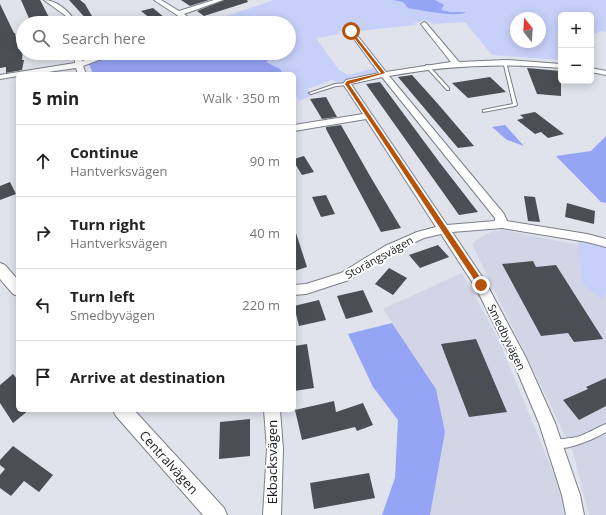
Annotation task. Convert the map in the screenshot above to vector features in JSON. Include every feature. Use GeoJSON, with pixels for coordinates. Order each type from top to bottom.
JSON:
{"type":"FeatureCollection","features":[{"type":"Feature","properties":{"kind":"street"},"geometry":{"type":"LineString","coordinates":[[47,0],[70,16]]}},
{"type":"Feature","properties":{"kind":"street"},"geometry":{"type":"LineString","coordinates":[[157,0],[181,16]]}},
{"type":"Feature","properties":{"kind":"street"},"geometry":{"type":"LineString","coordinates":[[178,14],[220,0]]}},
{"type":"Feature","properties":{"kind":"street"},"geometry":{"type":"LineString","coordinates":[[424,24],[456,63]]}},
{"type":"Feature","properties":{"kind":"street"},"geometry":{"type":"LineString","coordinates":[[351,31],[383,73],[500,217],[502,224]]}},
{"type":"Feature","properties":{"kind":"street"},"geometry":{"type":"LineString","coordinates":[[79,60],[81,72]]}},
{"type":"Feature","properties":{"kind":"street"},"geometry":{"type":"LineString","coordinates":[[32,72],[79,65],[94,60]]}},
{"type":"Feature","properties":{"kind":"street"},"geometry":{"type":"LineString","coordinates":[[347,84],[349,82],[383,73],[456,63],[504,62],[558,66]]}},
{"type":"Feature","properties":{"kind":"street"},"geometry":{"type":"LineString","coordinates":[[594,71],[606,73]]}},
{"type":"Feature","properties":{"kind":"street"},"geometry":{"type":"LineString","coordinates":[[0,77],[16,74]]}},
{"type":"Feature","properties":{"kind":"street","name":"Smedbyvägen"},"geometry":{"type":"LineString","coordinates":[[347,84],[481,285],[521,363],[547,423],[571,495],[575,515]]}},
{"type":"Feature","properties":{"kind":"street"},"geometry":{"type":"LineString","coordinates":[[296,128],[367,116]]}},
{"type":"Feature","properties":{"kind":"street","name":"Storängsvägen"},"geometry":{"type":"LineString","coordinates":[[296,290],[306,289],[345,277],[389,249],[421,235],[444,229],[502,224],[587,238],[606,243]]}},
{"type":"Feature","properties":{"kind":"street"},"geometry":{"type":"LineString","coordinates":[[0,269],[16,288]]}},
{"type":"Feature","properties":{"kind":"street","name":"Centralvägen"},"geometry":{"type":"LineString","coordinates":[[124,412],[217,515]]}},
{"type":"Feature","properties":{"kind":"street","name":"Ekbacksvägen"},"geometry":{"type":"LineString","coordinates":[[272,412],[275,429],[275,470],[272,515]]}},
{"type":"Feature","properties":{"kind":"lane"},"geometry":{"type":"LineString","coordinates":[[485,111],[515,105],[504,62]]}},
{"type":"Feature","properties":{"kind":"lane"},"geometry":{"type":"LineString","coordinates":[[427,66],[448,89]]}},
{"type":"Feature","properties":{"kind":"lane"},"geometry":{"type":"LineString","coordinates":[[311,93],[336,85],[347,84]]}},
{"type":"Feature","properties":{"kind":"lane"},"geometry":{"type":"LineString","coordinates":[[554,444],[569,444],[591,436],[606,428]]}},
{"type":"Feature","properties":{"kind":"shaded area"},"geometry":{"type":"Polygon","coordinates":[[[271,0],[606,0],[606,32],[600,31],[594,34],[594,12],[558,12],[558,60],[492,55],[465,22],[433,24],[426,20],[413,24],[417,25],[354,32],[349,29],[338,32],[340,34],[316,38],[339,70],[348,75],[374,68],[377,72],[349,82],[340,83],[332,80],[307,89],[313,95],[299,101],[296,96],[296,72],[282,72],[274,66],[254,60],[296,60],[296,16],[226,16],[272,1],[271,0]]]}},
{"type":"Feature","properties":{"kind":"shaded area"},"geometry":{"type":"Polygon","coordinates":[[[393,0],[435,0],[444,5],[441,10],[450,12],[466,12],[462,14],[438,13],[408,8],[403,2],[393,0]]]}},
{"type":"Feature","properties":{"kind":"shaded area"},"geometry":{"type":"Polygon","coordinates":[[[100,60],[269,60],[266,62],[280,69],[282,72],[92,72],[89,64],[100,60]]]}},
{"type":"Feature","properties":{"kind":"shaded area"},"geometry":{"type":"Polygon","coordinates":[[[505,125],[524,146],[507,140],[492,127],[505,125]]]}},
{"type":"Feature","properties":{"kind":"shaded area"},"geometry":{"type":"Polygon","coordinates":[[[606,136],[606,203],[601,202],[556,156],[591,151],[606,136]]]}},
{"type":"Feature","properties":{"kind":"shaded area"},"geometry":{"type":"Polygon","coordinates":[[[504,230],[579,245],[582,284],[602,298],[606,294],[606,515],[589,515],[573,452],[473,246],[474,242],[481,237],[491,232],[504,230]]]}},
{"type":"Feature","properties":{"kind":"shaded area"},"geometry":{"type":"Polygon","coordinates":[[[578,239],[606,247],[606,294],[602,299],[582,284],[578,239]]]}},
{"type":"Feature","properties":{"kind":"shaded area"},"geometry":{"type":"Polygon","coordinates":[[[462,273],[498,339],[559,486],[564,515],[430,515],[445,432],[436,389],[383,309],[462,273]]]}},
{"type":"Feature","properties":{"kind":"shaded area"},"geometry":{"type":"Polygon","coordinates":[[[392,323],[436,389],[445,432],[430,515],[382,515],[395,478],[398,420],[373,387],[348,334],[392,323]]]}},
{"type":"Feature","properties":{"kind":"building"},"geometry":{"type":"Polygon","coordinates":[[[21,0],[40,0],[48,16],[28,16],[21,0]]]}},
{"type":"Feature","properties":{"kind":"building"},"geometry":{"type":"Polygon","coordinates":[[[69,0],[80,0],[85,4],[92,16],[84,16],[69,0]]]}},
{"type":"Feature","properties":{"kind":"building"},"geometry":{"type":"Polygon","coordinates":[[[181,0],[209,0],[190,6],[181,0]]]}},
{"type":"Feature","properties":{"kind":"building"},"geometry":{"type":"Polygon","coordinates":[[[224,0],[247,0],[248,2],[204,16],[197,11],[224,0]]]}},
{"type":"Feature","properties":{"kind":"building"},"geometry":{"type":"Polygon","coordinates":[[[0,4],[15,33],[16,60],[24,60],[22,70],[6,73],[6,67],[0,68],[0,4]]]}},
{"type":"Feature","properties":{"kind":"building"},"geometry":{"type":"Polygon","coordinates":[[[153,8],[163,16],[147,16],[141,11],[153,8]]]}},
{"type":"Feature","properties":{"kind":"building"},"geometry":{"type":"Polygon","coordinates":[[[527,68],[558,71],[558,84],[561,84],[561,96],[537,94],[527,68]]]}},
{"type":"Feature","properties":{"kind":"building"},"geometry":{"type":"Polygon","coordinates":[[[412,75],[474,146],[458,148],[398,77],[412,75]]]}},
{"type":"Feature","properties":{"kind":"building"},"geometry":{"type":"Polygon","coordinates":[[[490,77],[506,92],[468,98],[452,83],[490,77]]]}},
{"type":"Feature","properties":{"kind":"building"},"geometry":{"type":"Polygon","coordinates":[[[380,82],[478,212],[459,215],[366,84],[380,82]]]}},
{"type":"Feature","properties":{"kind":"building"},"geometry":{"type":"Polygon","coordinates":[[[326,97],[337,117],[322,119],[310,99],[326,97]]]}},
{"type":"Feature","properties":{"kind":"building"},"geometry":{"type":"Polygon","coordinates":[[[535,112],[564,134],[548,138],[541,132],[535,134],[517,120],[524,118],[520,115],[535,112]]]}},
{"type":"Feature","properties":{"kind":"building"},"geometry":{"type":"Polygon","coordinates":[[[341,125],[401,228],[381,232],[326,129],[326,127],[341,125]]]}},
{"type":"Feature","properties":{"kind":"building"},"geometry":{"type":"Polygon","coordinates":[[[304,156],[314,172],[302,175],[296,165],[296,158],[304,156]]]}},
{"type":"Feature","properties":{"kind":"building"},"geometry":{"type":"Polygon","coordinates":[[[10,182],[16,194],[0,200],[0,186],[10,182]]]}},
{"type":"Feature","properties":{"kind":"building"},"geometry":{"type":"Polygon","coordinates":[[[326,195],[335,214],[321,217],[312,197],[326,195]]]}},
{"type":"Feature","properties":{"kind":"building"},"geometry":{"type":"Polygon","coordinates":[[[524,196],[535,197],[540,222],[528,221],[524,196]]]}},
{"type":"Feature","properties":{"kind":"building"},"geometry":{"type":"Polygon","coordinates":[[[567,203],[595,211],[594,224],[565,217],[567,203]]]}},
{"type":"Feature","properties":{"kind":"building"},"geometry":{"type":"Polygon","coordinates":[[[296,233],[307,267],[296,270],[296,233]]]}},
{"type":"Feature","properties":{"kind":"building"},"geometry":{"type":"Polygon","coordinates":[[[438,245],[449,257],[420,268],[409,255],[438,245]]]}},
{"type":"Feature","properties":{"kind":"building"},"geometry":{"type":"Polygon","coordinates":[[[533,261],[536,267],[556,265],[603,339],[574,342],[568,333],[541,336],[502,264],[533,261]]]}},
{"type":"Feature","properties":{"kind":"building"},"geometry":{"type":"Polygon","coordinates":[[[389,268],[407,278],[393,295],[375,284],[389,268]]]}},
{"type":"Feature","properties":{"kind":"building"},"geometry":{"type":"Polygon","coordinates":[[[363,290],[373,312],[346,319],[337,296],[363,290]]]}},
{"type":"Feature","properties":{"kind":"building"},"geometry":{"type":"Polygon","coordinates":[[[319,300],[326,320],[299,326],[296,314],[296,306],[319,300]]]}},
{"type":"Feature","properties":{"kind":"building"},"geometry":{"type":"Polygon","coordinates":[[[476,339],[507,412],[469,417],[441,344],[476,339]]]}},
{"type":"Feature","properties":{"kind":"building"},"geometry":{"type":"Polygon","coordinates":[[[307,344],[314,388],[296,391],[296,346],[307,344]]]}},
{"type":"Feature","properties":{"kind":"building"},"geometry":{"type":"Polygon","coordinates":[[[13,374],[16,378],[16,412],[27,412],[13,423],[0,403],[0,385],[13,374]]]}},
{"type":"Feature","properties":{"kind":"building"},"geometry":{"type":"Polygon","coordinates":[[[606,378],[606,406],[579,420],[563,400],[588,389],[586,387],[606,378]]]}},
{"type":"Feature","properties":{"kind":"building"},"geometry":{"type":"Polygon","coordinates":[[[334,401],[336,412],[363,403],[373,425],[357,431],[355,427],[302,440],[296,410],[334,401]]]}},
{"type":"Feature","properties":{"kind":"building"},"geometry":{"type":"Polygon","coordinates":[[[250,419],[250,456],[219,459],[220,422],[250,419]]]}},
{"type":"Feature","properties":{"kind":"building"},"geometry":{"type":"Polygon","coordinates":[[[13,446],[53,475],[39,492],[24,481],[11,496],[0,488],[0,475],[5,469],[0,465],[0,460],[13,446]]]}},
{"type":"Feature","properties":{"kind":"building"},"geometry":{"type":"Polygon","coordinates":[[[369,473],[375,498],[314,509],[310,483],[369,473]]]}},
{"type":"Feature","properties":{"kind":"route"},"geometry":{"type":"LineString","coordinates":[[351,31],[383,73],[349,82],[347,84],[481,285]]}}]}
